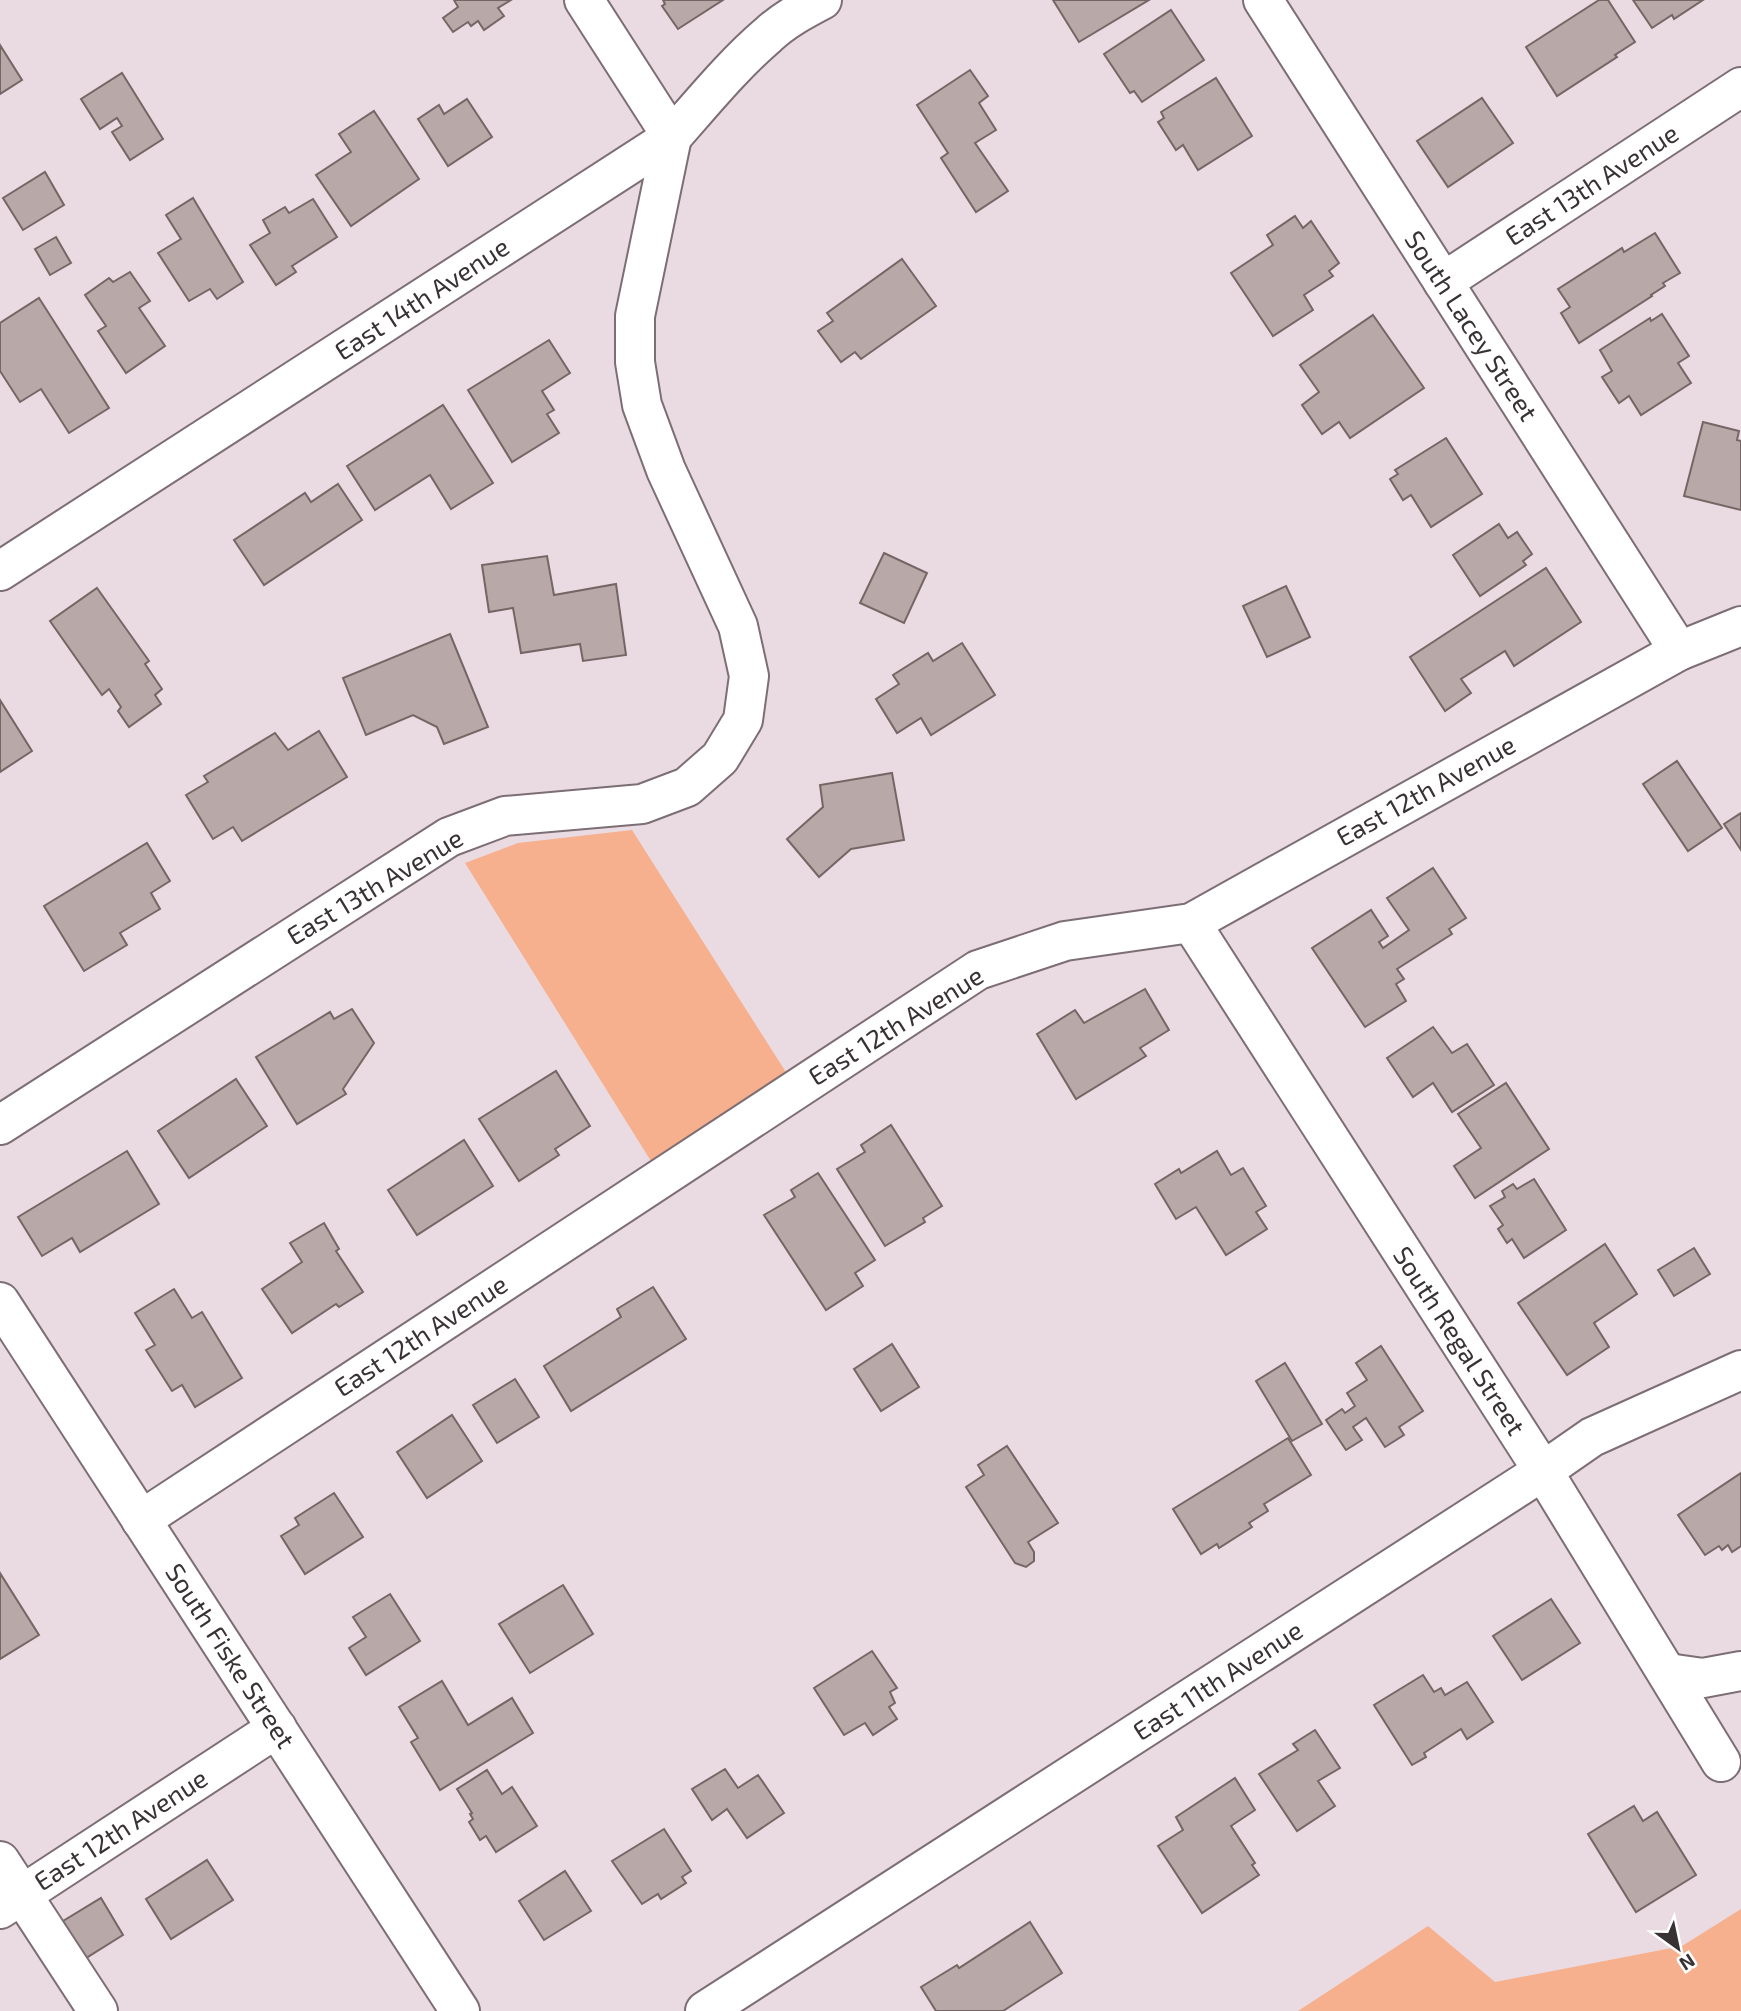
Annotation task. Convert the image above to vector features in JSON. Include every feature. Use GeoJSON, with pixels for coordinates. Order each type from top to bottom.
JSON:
{"type":"FeatureCollection","features":[{"type":"Feature","properties":{"kind":"street"},"geometry":{"type":"LineString","coordinates":[[584,0],[672,137]]}},
{"type":"Feature","properties":{"kind":"street","name":"East 14th Avenue"},"geometry":{"type":"LineString","coordinates":[[0,572],[672,137],[712,91],[768,35],[794,15],[822,0]]}},
{"type":"Feature","properties":{"kind":"street","name":"South Lacey Street"},"geometry":{"type":"LineString","coordinates":[[1263,0],[1679,651]]}},
{"type":"Feature","properties":{"kind":"street","name":"East 13th Avenue"},"geometry":{"type":"LineString","coordinates":[[1443,282],[1741,87]]}},
{"type":"Feature","properties":{"kind":"street","name":"East 13th Avenue"},"geometry":{"type":"LineString","coordinates":[[0,1125],[449,837],[505,816],[642,804],[687,788],[720,758],[743,720],[749,676],[738,626],[666,470],[642,405],[635,362],[635,316],[672,137]]}},
{"type":"Feature","properties":{"kind":"street","name":"East 12th Avenue"},"geometry":{"type":"LineString","coordinates":[[141,1520],[978,970],[1065,941],[1191,923],[1679,651],[1741,626]]}},
{"type":"Feature","properties":{"kind":"street","name":"South Regal Street"},"geometry":{"type":"LineString","coordinates":[[1191,923],[1543,1471],[1721,1762]]}},
{"type":"Feature","properties":{"kind":"street","name":"South Fiske Street"},"geometry":{"type":"LineString","coordinates":[[0,1302],[460,2011]]}},
{"type":"Feature","properties":{"kind":"street","name":"East 11th Avenue"},"geometry":{"type":"LineString","coordinates":[[705,2011],[1592,1437],[1741,1370]]}},
{"type":"Feature","properties":{"kind":"street"},"geometry":{"type":"LineString","coordinates":[[1668,1673],[1703,1678],[1741,1671]]}},
{"type":"Feature","properties":{"kind":"street","name":"East 12th Avenue"},"geometry":{"type":"LineString","coordinates":[[11,1901],[277,1728]]}},
{"type":"Feature","properties":{"kind":"street"},"geometry":{"type":"LineString","coordinates":[[0,1861],[11,1901],[97,2011]]}},
{"type":"Feature","properties":{"kind":"shaded area"},"geometry":{"type":"Polygon","coordinates":[[[632,830],[789,1077],[654,1166],[465,863],[518,843],[632,830]]]}},
{"type":"Feature","properties":{"kind":"shaded area"},"geometry":{"type":"Polygon","coordinates":[[[1741,1909],[1741,2011],[1298,2011],[1428,1926],[1495,1982],[1682,1946],[1741,1909]]]}},
{"type":"Feature","properties":{"kind":"building"},"geometry":{"type":"Polygon","coordinates":[[[454,0],[511,0],[498,8],[504,16],[484,30],[478,21],[471,26],[468,22],[453,32],[443,18],[458,7],[454,0]]]}},
{"type":"Feature","properties":{"kind":"building"},"geometry":{"type":"Polygon","coordinates":[[[663,0],[723,0],[678,29],[662,6],[665,4],[663,0]]]}},
{"type":"Feature","properties":{"kind":"building"},"geometry":{"type":"Polygon","coordinates":[[[1053,0],[1149,0],[1079,42],[1053,0]]]}},
{"type":"Feature","properties":{"kind":"building"},"geometry":{"type":"Polygon","coordinates":[[[1599,0],[1608,0],[1635,42],[1557,96],[1526,47],[1599,0]]]}},
{"type":"Feature","properties":{"kind":"building"},"geometry":{"type":"Polygon","coordinates":[[[1633,0],[1703,0],[1674,19],[1672,15],[1652,28],[1633,0]]]}},
{"type":"Feature","properties":{"kind":"building"},"geometry":{"type":"Polygon","coordinates":[[[1171,10],[1204,60],[1142,102],[1134,91],[1130,93],[1104,54],[1171,10]]]}},
{"type":"Feature","properties":{"kind":"building"},"geometry":{"type":"Polygon","coordinates":[[[0,45],[22,80],[0,94],[0,45]]]}},
{"type":"Feature","properties":{"kind":"building"},"geometry":{"type":"Polygon","coordinates":[[[970,70],[988,96],[979,103],[996,130],[975,143],[1008,191],[976,212],[941,158],[948,153],[917,105],[970,70]]]}},
{"type":"Feature","properties":{"kind":"building"},"geometry":{"type":"Polygon","coordinates":[[[122,73],[163,139],[130,160],[112,132],[122,126],[117,118],[100,129],[81,99],[122,73]]]}},
{"type":"Feature","properties":{"kind":"building"},"geometry":{"type":"Polygon","coordinates":[[[1216,78],[1252,136],[1198,170],[1183,145],[1176,150],[1158,122],[1164,118],[1161,112],[1216,78]]]}},
{"type":"Feature","properties":{"kind":"building"},"geometry":{"type":"Polygon","coordinates":[[[1482,98],[1513,143],[1448,187],[1417,141],[1482,98]]]}},
{"type":"Feature","properties":{"kind":"building"},"geometry":{"type":"Polygon","coordinates":[[[467,99],[492,137],[448,166],[418,119],[439,105],[444,114],[467,99]]]}},
{"type":"Feature","properties":{"kind":"building"},"geometry":{"type":"Polygon","coordinates":[[[374,111],[419,179],[351,226],[316,175],[351,152],[339,134],[374,111]]]}},
{"type":"Feature","properties":{"kind":"building"},"geometry":{"type":"Polygon","coordinates":[[[45,172],[64,205],[23,230],[3,198],[45,172]]]}},
{"type":"Feature","properties":{"kind":"building"},"geometry":{"type":"Polygon","coordinates":[[[193,198],[243,282],[217,299],[210,289],[189,301],[158,253],[181,239],[166,215],[193,198]]]}},
{"type":"Feature","properties":{"kind":"building"},"geometry":{"type":"Polygon","coordinates":[[[313,199],[337,237],[292,266],[296,272],[276,285],[250,245],[270,233],[263,220],[285,207],[289,213],[313,199]]]}},
{"type":"Feature","properties":{"kind":"building"},"geometry":{"type":"Polygon","coordinates":[[[1295,216],[1303,228],[1311,221],[1339,263],[1329,271],[1333,276],[1304,295],[1313,310],[1273,336],[1231,273],[1273,245],[1267,235],[1295,216]]]}},
{"type":"Feature","properties":{"kind":"building"},"geometry":{"type":"Polygon","coordinates":[[[1655,233],[1680,273],[1663,283],[1665,286],[1652,296],[1579,343],[1561,313],[1570,307],[1558,289],[1622,248],[1624,252],[1655,233]]]}},
{"type":"Feature","properties":{"kind":"building"},"geometry":{"type":"Polygon","coordinates":[[[56,237],[71,263],[50,275],[35,249],[56,237]]]}},
{"type":"Feature","properties":{"kind":"building"},"geometry":{"type":"Polygon","coordinates":[[[902,259],[936,306],[861,359],[855,352],[841,362],[818,331],[833,321],[827,313],[902,259]]]}},
{"type":"Feature","properties":{"kind":"building"},"geometry":{"type":"Polygon","coordinates":[[[130,272],[150,301],[139,308],[165,346],[126,373],[98,331],[106,326],[85,295],[109,278],[113,282],[130,272]]]}},
{"type":"Feature","properties":{"kind":"building"},"geometry":{"type":"Polygon","coordinates":[[[39,298],[109,408],[69,433],[41,389],[20,402],[0,371],[0,323],[39,298]]]}},
{"type":"Feature","properties":{"kind":"building"},"geometry":{"type":"Polygon","coordinates":[[[1662,314],[1689,356],[1678,363],[1691,383],[1641,415],[1629,396],[1619,403],[1602,377],[1612,371],[1600,350],[1650,318],[1651,321],[1662,314]]]}},
{"type":"Feature","properties":{"kind":"building"},"geometry":{"type":"Polygon","coordinates":[[[1373,315],[1424,388],[1350,438],[1339,422],[1322,434],[1302,405],[1319,392],[1300,365],[1373,315]]]}},
{"type":"Feature","properties":{"kind":"building"},"geometry":{"type":"Polygon","coordinates":[[[549,340],[570,373],[542,391],[554,410],[547,414],[559,433],[512,462],[468,390],[549,340]]]}},
{"type":"Feature","properties":{"kind":"building"},"geometry":{"type":"Polygon","coordinates":[[[443,405],[493,483],[451,509],[430,475],[375,510],[347,466],[443,405]]]}},
{"type":"Feature","properties":{"kind":"building"},"geometry":{"type":"Polygon","coordinates":[[[1703,422],[1739,431],[1737,440],[1741,441],[1741,510],[1684,496],[1703,422]]]}},
{"type":"Feature","properties":{"kind":"building"},"geometry":{"type":"Polygon","coordinates":[[[1446,438],[1482,494],[1431,527],[1411,495],[1403,500],[1390,479],[1398,474],[1395,470],[1446,438]]]}},
{"type":"Feature","properties":{"kind":"building"},"geometry":{"type":"Polygon","coordinates":[[[338,484],[362,520],[264,585],[234,540],[305,493],[311,502],[338,484]]]}},
{"type":"Feature","properties":{"kind":"building"},"geometry":{"type":"Polygon","coordinates":[[[1499,524],[1508,538],[1517,532],[1532,554],[1523,561],[1526,565],[1480,596],[1453,555],[1499,524]]]}},
{"type":"Feature","properties":{"kind":"building"},"geometry":{"type":"Polygon","coordinates":[[[884,553],[927,573],[904,623],[860,603],[884,553]]]}},
{"type":"Feature","properties":{"kind":"building"},"geometry":{"type":"Polygon","coordinates":[[[547,556],[554,595],[616,584],[626,655],[583,661],[580,644],[521,653],[513,608],[489,612],[482,565],[547,556]]]}},
{"type":"Feature","properties":{"kind":"building"},"geometry":{"type":"Polygon","coordinates":[[[1546,568],[1581,622],[1514,666],[1505,651],[1461,679],[1471,693],[1445,711],[1410,657],[1546,568]]]}},
{"type":"Feature","properties":{"kind":"building"},"geometry":{"type":"Polygon","coordinates":[[[1286,586],[1310,637],[1267,657],[1243,606],[1286,586]]]}},
{"type":"Feature","properties":{"kind":"building"},"geometry":{"type":"Polygon","coordinates":[[[97,588],[149,661],[145,664],[162,689],[155,695],[161,704],[129,727],[118,711],[121,707],[109,689],[102,695],[50,621],[97,588]]]}},
{"type":"Feature","properties":{"kind":"building"},"geometry":{"type":"Polygon","coordinates":[[[450,634],[488,727],[444,744],[437,727],[413,715],[366,735],[343,678],[450,634]]]}},
{"type":"Feature","properties":{"kind":"building"},"geometry":{"type":"Polygon","coordinates":[[[962,643],[995,695],[931,735],[921,718],[897,733],[876,699],[899,684],[893,675],[928,653],[933,661],[962,643]]]}},
{"type":"Feature","properties":{"kind":"building"},"geometry":{"type":"Polygon","coordinates":[[[0,700],[32,751],[0,772],[0,700]]]}},
{"type":"Feature","properties":{"kind":"building"},"geometry":{"type":"Polygon","coordinates":[[[319,731],[347,777],[242,841],[233,827],[213,839],[186,795],[208,782],[204,776],[275,733],[288,750],[319,731]]]}},
{"type":"Feature","properties":{"kind":"building"},"geometry":{"type":"Polygon","coordinates":[[[1677,761],[1722,828],[1688,851],[1643,784],[1677,761]]]}},
{"type":"Feature","properties":{"kind":"building"},"geometry":{"type":"Polygon","coordinates":[[[892,773],[904,840],[851,849],[819,877],[787,839],[823,807],[820,785],[892,773]]]}},
{"type":"Feature","properties":{"kind":"building"},"geometry":{"type":"Polygon","coordinates":[[[1741,813],[1741,850],[1724,824],[1741,813]]]}},
{"type":"Feature","properties":{"kind":"building"},"geometry":{"type":"Polygon","coordinates":[[[147,843],[170,881],[151,893],[160,909],[120,933],[127,945],[84,971],[44,906],[147,843]]]}},
{"type":"Feature","properties":{"kind":"building"},"geometry":{"type":"Polygon","coordinates":[[[1433,868],[1466,918],[1449,929],[1452,934],[1397,969],[1404,979],[1396,984],[1406,1001],[1365,1027],[1312,948],[1371,910],[1388,936],[1379,942],[1383,948],[1409,930],[1387,898],[1433,868]]]}},
{"type":"Feature","properties":{"kind":"building"},"geometry":{"type":"Polygon","coordinates":[[[1145,989],[1169,1030],[1140,1048],[1146,1056],[1076,1099],[1037,1034],[1075,1010],[1084,1023],[1145,989]]]}},
{"type":"Feature","properties":{"kind":"building"},"geometry":{"type":"Polygon","coordinates":[[[352,1009],[374,1043],[343,1089],[346,1094],[297,1124],[256,1057],[330,1012],[334,1019],[352,1009]]]}},
{"type":"Feature","properties":{"kind":"building"},"geometry":{"type":"Polygon","coordinates":[[[1433,1027],[1452,1053],[1467,1044],[1494,1085],[1452,1112],[1433,1083],[1413,1097],[1387,1058],[1433,1027]]]}},
{"type":"Feature","properties":{"kind":"building"},"geometry":{"type":"Polygon","coordinates":[[[556,1071],[590,1126],[555,1149],[559,1155],[519,1181],[479,1119],[556,1071]]]}},
{"type":"Feature","properties":{"kind":"building"},"geometry":{"type":"Polygon","coordinates":[[[236,1079],[267,1126],[189,1178],[158,1131],[236,1079]]]}},
{"type":"Feature","properties":{"kind":"building"},"geometry":{"type":"Polygon","coordinates":[[[1506,1083],[1549,1149],[1475,1198],[1454,1166],[1481,1148],[1458,1114],[1506,1083]]]}},
{"type":"Feature","properties":{"kind":"building"},"geometry":{"type":"Polygon","coordinates":[[[891,1125],[942,1206],[923,1218],[925,1222],[885,1246],[837,1169],[865,1152],[861,1145],[891,1125]]]}},
{"type":"Feature","properties":{"kind":"building"},"geometry":{"type":"Polygon","coordinates":[[[464,1140],[493,1186],[417,1235],[388,1190],[464,1140]]]}},
{"type":"Feature","properties":{"kind":"building"},"geometry":{"type":"Polygon","coordinates":[[[127,1151],[159,1204],[80,1252],[72,1238],[42,1256],[18,1217],[127,1151]]]}},
{"type":"Feature","properties":{"kind":"building"},"geometry":{"type":"Polygon","coordinates":[[[1217,1151],[1231,1175],[1243,1168],[1266,1206],[1256,1212],[1267,1229],[1226,1255],[1196,1207],[1176,1219],[1155,1184],[1179,1169],[1181,1173],[1217,1151]]]}},
{"type":"Feature","properties":{"kind":"building"},"geometry":{"type":"Polygon","coordinates":[[[818,1173],[875,1260],[855,1273],[863,1286],[826,1310],[764,1215],[795,1197],[791,1190],[818,1173]]]}},
{"type":"Feature","properties":{"kind":"building"},"geometry":{"type":"Polygon","coordinates":[[[1534,1179],[1566,1230],[1524,1258],[1512,1239],[1507,1243],[1498,1229],[1503,1225],[1490,1206],[1505,1197],[1502,1191],[1513,1184],[1517,1189],[1534,1179]]]}},
{"type":"Feature","properties":{"kind":"building"},"geometry":{"type":"Polygon","coordinates":[[[324,1223],[339,1249],[336,1251],[363,1292],[339,1307],[336,1304],[292,1333],[262,1289],[302,1262],[290,1243],[324,1223]]]}},
{"type":"Feature","properties":{"kind":"building"},"geometry":{"type":"Polygon","coordinates":[[[1605,1244],[1637,1294],[1594,1323],[1609,1347],[1567,1375],[1518,1303],[1605,1244]]]}},
{"type":"Feature","properties":{"kind":"building"},"geometry":{"type":"Polygon","coordinates":[[[1694,1248],[1710,1274],[1674,1296],[1658,1270],[1694,1248]]]}},
{"type":"Feature","properties":{"kind":"building"},"geometry":{"type":"Polygon","coordinates":[[[653,1287],[686,1339],[571,1411],[544,1366],[621,1317],[617,1309],[653,1287]]]}},
{"type":"Feature","properties":{"kind":"building"},"geometry":{"type":"Polygon","coordinates":[[[174,1289],[192,1318],[202,1312],[242,1378],[195,1407],[182,1385],[172,1391],[146,1350],[155,1345],[135,1313],[174,1289]]]}},
{"type":"Feature","properties":{"kind":"building"},"geometry":{"type":"Polygon","coordinates":[[[892,1344],[919,1387],[881,1411],[854,1369],[892,1344]]]}},
{"type":"Feature","properties":{"kind":"building"},"geometry":{"type":"Polygon","coordinates":[[[1381,1346],[1423,1411],[1399,1427],[1404,1435],[1385,1447],[1366,1418],[1353,1427],[1362,1440],[1346,1450],[1326,1420],[1342,1409],[1345,1413],[1355,1406],[1347,1393],[1367,1380],[1356,1363],[1381,1346]]]}},
{"type":"Feature","properties":{"kind":"building"},"geometry":{"type":"Polygon","coordinates":[[[1285,1363],[1322,1424],[1292,1441],[1256,1381],[1285,1363]]]}},
{"type":"Feature","properties":{"kind":"building"},"geometry":{"type":"Polygon","coordinates":[[[515,1379],[539,1417],[497,1443],[473,1405],[515,1379]]]}},
{"type":"Feature","properties":{"kind":"building"},"geometry":{"type":"Polygon","coordinates":[[[452,1415],[482,1461],[427,1498],[397,1452],[452,1415]]]}},
{"type":"Feature","properties":{"kind":"building"},"geometry":{"type":"Polygon","coordinates":[[[1288,1438],[1311,1475],[1264,1504],[1268,1511],[1249,1523],[1252,1527],[1219,1548],[1217,1544],[1201,1554],[1173,1509],[1288,1438]]]}},
{"type":"Feature","properties":{"kind":"building"},"geometry":{"type":"Polygon","coordinates":[[[1007,1446],[1058,1523],[1028,1542],[1034,1552],[1034,1561],[1026,1567],[1015,1563],[966,1487],[984,1475],[978,1465],[1007,1446]]]}},
{"type":"Feature","properties":{"kind":"building"},"geometry":{"type":"Polygon","coordinates":[[[1741,1473],[1741,1546],[1732,1552],[1728,1545],[1722,1550],[1719,1546],[1705,1555],[1678,1515],[1741,1473]]]}},
{"type":"Feature","properties":{"kind":"building"},"geometry":{"type":"Polygon","coordinates":[[[334,1493],[363,1537],[305,1574],[281,1536],[299,1525],[295,1518],[334,1493]]]}},
{"type":"Feature","properties":{"kind":"building"},"geometry":{"type":"Polygon","coordinates":[[[0,1573],[39,1635],[0,1659],[0,1573]]]}},
{"type":"Feature","properties":{"kind":"building"},"geometry":{"type":"Polygon","coordinates":[[[563,1585],[593,1634],[530,1673],[499,1624],[563,1585]]]}},
{"type":"Feature","properties":{"kind":"building"},"geometry":{"type":"Polygon","coordinates":[[[390,1594],[420,1641],[366,1675],[349,1648],[366,1637],[353,1617],[390,1594]]]}},
{"type":"Feature","properties":{"kind":"building"},"geometry":{"type":"Polygon","coordinates":[[[1551,1599],[1580,1643],[1522,1680],[1493,1636],[1551,1599]]]}},
{"type":"Feature","properties":{"kind":"building"},"geometry":{"type":"Polygon","coordinates":[[[872,1651],[897,1688],[890,1692],[895,1703],[889,1707],[897,1719],[873,1735],[865,1723],[844,1735],[814,1688],[872,1651]]]}},
{"type":"Feature","properties":{"kind":"building"},"geometry":{"type":"Polygon","coordinates":[[[1423,1675],[1434,1692],[1441,1688],[1445,1695],[1467,1682],[1493,1722],[1467,1739],[1461,1729],[1424,1753],[1426,1757],[1412,1765],[1374,1705],[1423,1675]]]}},
{"type":"Feature","properties":{"kind":"building"},"geometry":{"type":"Polygon","coordinates":[[[442,1681],[468,1725],[512,1698],[533,1733],[440,1790],[411,1742],[418,1738],[399,1707],[442,1681]]]}},
{"type":"Feature","properties":{"kind":"building"},"geometry":{"type":"Polygon","coordinates":[[[1315,1730],[1340,1768],[1318,1781],[1335,1806],[1297,1831],[1259,1774],[1298,1750],[1293,1744],[1315,1730]]]}},
{"type":"Feature","properties":{"kind":"building"},"geometry":{"type":"Polygon","coordinates":[[[725,1769],[738,1788],[758,1775],[784,1813],[747,1838],[727,1809],[712,1820],[692,1789],[725,1769]]]}},
{"type":"Feature","properties":{"kind":"building"},"geometry":{"type":"Polygon","coordinates":[[[487,1770],[502,1794],[512,1787],[537,1826],[496,1852],[486,1836],[480,1840],[469,1822],[473,1819],[470,1814],[472,1813],[457,1789],[487,1770]]]}},
{"type":"Feature","properties":{"kind":"building"},"geometry":{"type":"Polygon","coordinates":[[[1235,1778],[1255,1810],[1231,1826],[1255,1863],[1252,1865],[1259,1875],[1202,1913],[1158,1846],[1183,1830],[1176,1817],[1235,1778]]]}},
{"type":"Feature","properties":{"kind":"building"},"geometry":{"type":"Polygon","coordinates":[[[1634,1806],[1643,1821],[1657,1812],[1696,1875],[1636,1912],[1588,1834],[1634,1806]]]}},
{"type":"Feature","properties":{"kind":"building"},"geometry":{"type":"Polygon","coordinates":[[[664,1829],[691,1871],[682,1877],[686,1883],[661,1899],[658,1894],[642,1904],[612,1861],[664,1829]]]}},
{"type":"Feature","properties":{"kind":"building"},"geometry":{"type":"Polygon","coordinates":[[[207,1860],[233,1900],[171,1939],[146,1899],[207,1860]]]}},
{"type":"Feature","properties":{"kind":"building"},"geometry":{"type":"Polygon","coordinates":[[[565,1871],[591,1911],[544,1940],[519,1901],[565,1871]]]}},
{"type":"Feature","properties":{"kind":"building"},"geometry":{"type":"Polygon","coordinates":[[[101,1898],[123,1935],[86,1958],[63,1921],[101,1898]]]}},
{"type":"Feature","properties":{"kind":"building"},"geometry":{"type":"Polygon","coordinates":[[[1030,1922],[1062,1973],[1003,2011],[936,2011],[921,1987],[957,1965],[959,1968],[1030,1922]]]}}]}
